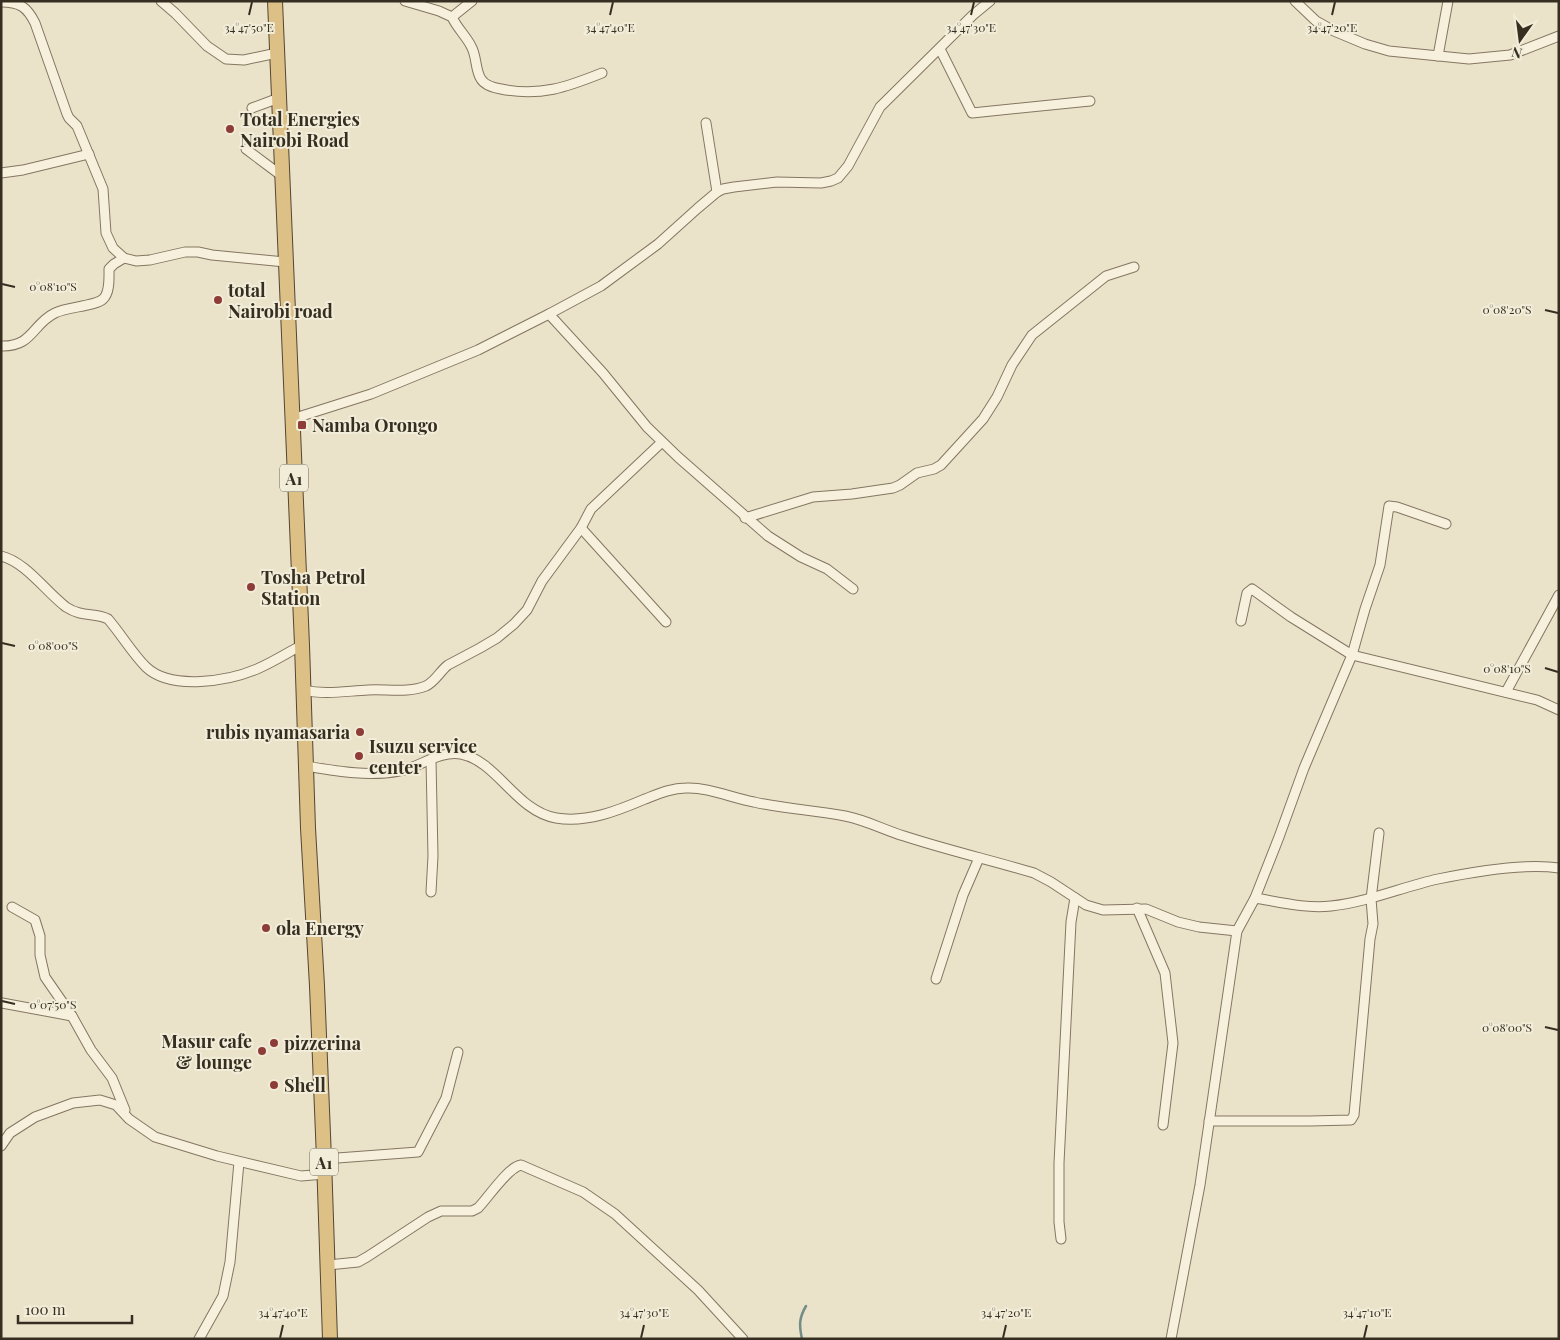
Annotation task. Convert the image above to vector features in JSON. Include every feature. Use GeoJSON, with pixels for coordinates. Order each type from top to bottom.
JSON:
{"type":"FeatureCollection","features":[{"type":"Feature","properties":{"kind":"highway","name":"A1"},"geometry":{"type":"LineString","coordinates":[[275,1],[314,954],[325,1174],[330,1339]]}},
{"type":"Feature","properties":{"kind":"street"},"geometry":{"type":"LineString","coordinates":[[161,1],[219,56],[226,59],[244,60],[277,53]]}},
{"type":"Feature","properties":{"kind":"street"},"geometry":{"type":"LineString","coordinates":[[405,1],[452,17],[472,46],[481,80],[493,88],[514,92],[540,92],[565,88],[602,73]]}},
{"type":"Feature","properties":{"kind":"street"},"geometry":{"type":"LineString","coordinates":[[452,17],[472,1]]}},
{"type":"Feature","properties":{"kind":"street"},"geometry":{"type":"LineString","coordinates":[[292,419],[371,394],[478,350],[549,314],[608,280],[658,244],[717,192],[734,187],[777,182],[831,182],[838,178],[848,166],[880,107],[973,15],[990,1]]}},
{"type":"Feature","properties":{"kind":"street"},"geometry":{"type":"LineString","coordinates":[[1295,1],[1316,21],[1334,31],[1365,44],[1389,51],[1469,59],[1510,55],[1559,36]]}},
{"type":"Feature","properties":{"kind":"street"},"geometry":{"type":"LineString","coordinates":[[1438,56],[1448,1]]}},
{"type":"Feature","properties":{"kind":"street"},"geometry":{"type":"LineString","coordinates":[[1,2],[20,4],[30,12],[36,23],[69,118],[77,126],[103,189],[106,233],[113,248],[124,258],[136,261],[150,260],[185,252],[198,252],[285,262]]}},
{"type":"Feature","properties":{"kind":"street"},"geometry":{"type":"LineString","coordinates":[[940,49],[972,113],[1090,101]]}},
{"type":"Feature","properties":{"kind":"street"},"geometry":{"type":"LineString","coordinates":[[252,108],[278,98]]}},
{"type":"Feature","properties":{"kind":"street"},"geometry":{"type":"LineString","coordinates":[[706,122],[717,192]]}},
{"type":"Feature","properties":{"kind":"street"},"geometry":{"type":"LineString","coordinates":[[246,149],[282,176]]}},
{"type":"Feature","properties":{"kind":"street"},"geometry":{"type":"LineString","coordinates":[[1,173],[23,170],[89,154]]}},
{"type":"Feature","properties":{"kind":"street"},"geometry":{"type":"LineString","coordinates":[[1,346],[21,343],[54,313],[70,307],[102,301],[106,297],[109,284],[109,270],[114,264],[124,258]]}},
{"type":"Feature","properties":{"kind":"street"},"geometry":{"type":"LineString","coordinates":[[745,518],[813,497],[893,488],[917,473],[934,469],[941,465],[982,419],[997,397],[1012,365],[1032,335],[1106,276],[1134,267]]}},
{"type":"Feature","properties":{"kind":"street"},"geometry":{"type":"LineString","coordinates":[[549,314],[603,373],[647,427],[745,518],[768,536],[801,557],[827,569],[853,590]]}},
{"type":"Feature","properties":{"kind":"street"},"geometry":{"type":"LineString","coordinates":[[303,690],[324,693],[409,689],[425,686],[432,682],[448,664],[496,638],[514,624],[527,610],[542,581],[581,528],[591,509],[662,442]]}},
{"type":"Feature","properties":{"kind":"street"},"geometry":{"type":"LineString","coordinates":[[1171,1339],[1200,1186],[1237,931],[1255,898],[1304,768],[1352,654],[1380,564],[1389,506],[1446,524]]}},
{"type":"Feature","properties":{"kind":"street"},"geometry":{"type":"LineString","coordinates":[[581,528],[666,622]]}},
{"type":"Feature","properties":{"kind":"street"},"geometry":{"type":"LineString","coordinates":[[1,556],[26,570],[45,589],[74,612],[81,615],[103,616],[108,619],[147,668],[172,680],[193,681],[227,678],[257,669],[302,645]]}},
{"type":"Feature","properties":{"kind":"street"},"geometry":{"type":"LineString","coordinates":[[1241,621],[1247,593],[1252,589],[1290,617],[1352,654],[1537,700],[1559,710]]}},
{"type":"Feature","properties":{"kind":"street"},"geometry":{"type":"LineString","coordinates":[[1506,692],[1559,595]]}},
{"type":"Feature","properties":{"kind":"street"},"geometry":{"type":"LineString","coordinates":[[306,766],[377,774],[400,771],[444,755],[462,754],[472,758],[488,769],[519,799],[535,810],[553,818],[574,820],[619,810],[668,790],[686,788],[708,791],[755,803],[863,820],[909,838],[1034,873],[1086,905],[1103,910],[1146,909],[1178,922],[1199,927],[1237,931]]}},
{"type":"Feature","properties":{"kind":"street"},"geometry":{"type":"LineString","coordinates":[[431,760],[434,856],[431,892]]}},
{"type":"Feature","properties":{"kind":"street"},"geometry":{"type":"LineString","coordinates":[[1209,1121],[1351,1120],[1354,1115],[1370,939],[1374,924],[1371,899],[1379,833]]}},
{"type":"Feature","properties":{"kind":"street"},"geometry":{"type":"LineString","coordinates":[[936,979],[963,895],[979,858]]}},
{"type":"Feature","properties":{"kind":"street"},"geometry":{"type":"LineString","coordinates":[[1255,898],[1328,907],[1371,899],[1437,879],[1482,871],[1544,866],[1559,868]]}},
{"type":"Feature","properties":{"kind":"street"},"geometry":{"type":"LineString","coordinates":[[1061,1239],[1059,1222],[1059,1163],[1071,922],[1075,898]]}},
{"type":"Feature","properties":{"kind":"street"},"geometry":{"type":"LineString","coordinates":[[12,907],[34,920],[40,936],[40,955],[46,977],[72,1016],[91,1050],[112,1078],[129,1119]]}},
{"type":"Feature","properties":{"kind":"street"},"geometry":{"type":"LineString","coordinates":[[1137,908],[1165,974],[1173,1043],[1163,1125]]}},
{"type":"Feature","properties":{"kind":"street"},"geometry":{"type":"LineString","coordinates":[[2,1003],[72,1016]]}},
{"type":"Feature","properties":{"kind":"street"},"geometry":{"type":"LineString","coordinates":[[324,1159],[418,1152],[446,1098],[458,1052]]}},
{"type":"Feature","properties":{"kind":"street"},"geometry":{"type":"LineString","coordinates":[[1,1146],[10,1133],[36,1117],[73,1103],[100,1100],[116,1104],[129,1119],[155,1137],[239,1162],[301,1176],[325,1174]]}},
{"type":"Feature","properties":{"kind":"street"},"geometry":{"type":"LineString","coordinates":[[199,1339],[223,1296],[230,1262],[239,1162]]}},
{"type":"Feature","properties":{"kind":"street"},"geometry":{"type":"LineString","coordinates":[[328,1265],[358,1262],[428,1217],[441,1211],[472,1211],[478,1208],[510,1172],[517,1166],[521,1166],[584,1192],[615,1214],[698,1290],[739,1338]]}},
{"type":"Feature","properties":{"kind":"waterway"},"geometry":{"type":"LineString","coordinates":[[802,1339],[800,1322],[806,1306]]}},
{"type":"Feature","properties":{"kind":"place","name":"Total Energies Nairobi Road"},"geometry":{"type":"Point","coordinates":[230,129]}},
{"type":"Feature","properties":{"kind":"place","name":"total Nairobi road"},"geometry":{"type":"Point","coordinates":[218,300]}},
{"type":"Feature","properties":{"kind":"place","name":"Namba Orongo"},"geometry":{"type":"Point","coordinates":[302,425]}},
{"type":"Feature","properties":{"kind":"place","name":"Tosha Petrol Station"},"geometry":{"type":"Point","coordinates":[251,587]}},
{"type":"Feature","properties":{"kind":"place","name":"rubis nyamasaria"},"geometry":{"type":"Point","coordinates":[360,732]}},
{"type":"Feature","properties":{"kind":"place","name":"Isuzu service center"},"geometry":{"type":"Point","coordinates":[359,756]}},
{"type":"Feature","properties":{"kind":"place","name":"ola Energy"},"geometry":{"type":"Point","coordinates":[266,928]}},
{"type":"Feature","properties":{"kind":"place","name":"pizzerina"},"geometry":{"type":"Point","coordinates":[274,1043]}},
{"type":"Feature","properties":{"kind":"place","name":"Masur cafe & lounge"},"geometry":{"type":"Point","coordinates":[262,1051]}},
{"type":"Feature","properties":{"kind":"place","name":"Shell"},"geometry":{"type":"Point","coordinates":[274,1085]}}]}
